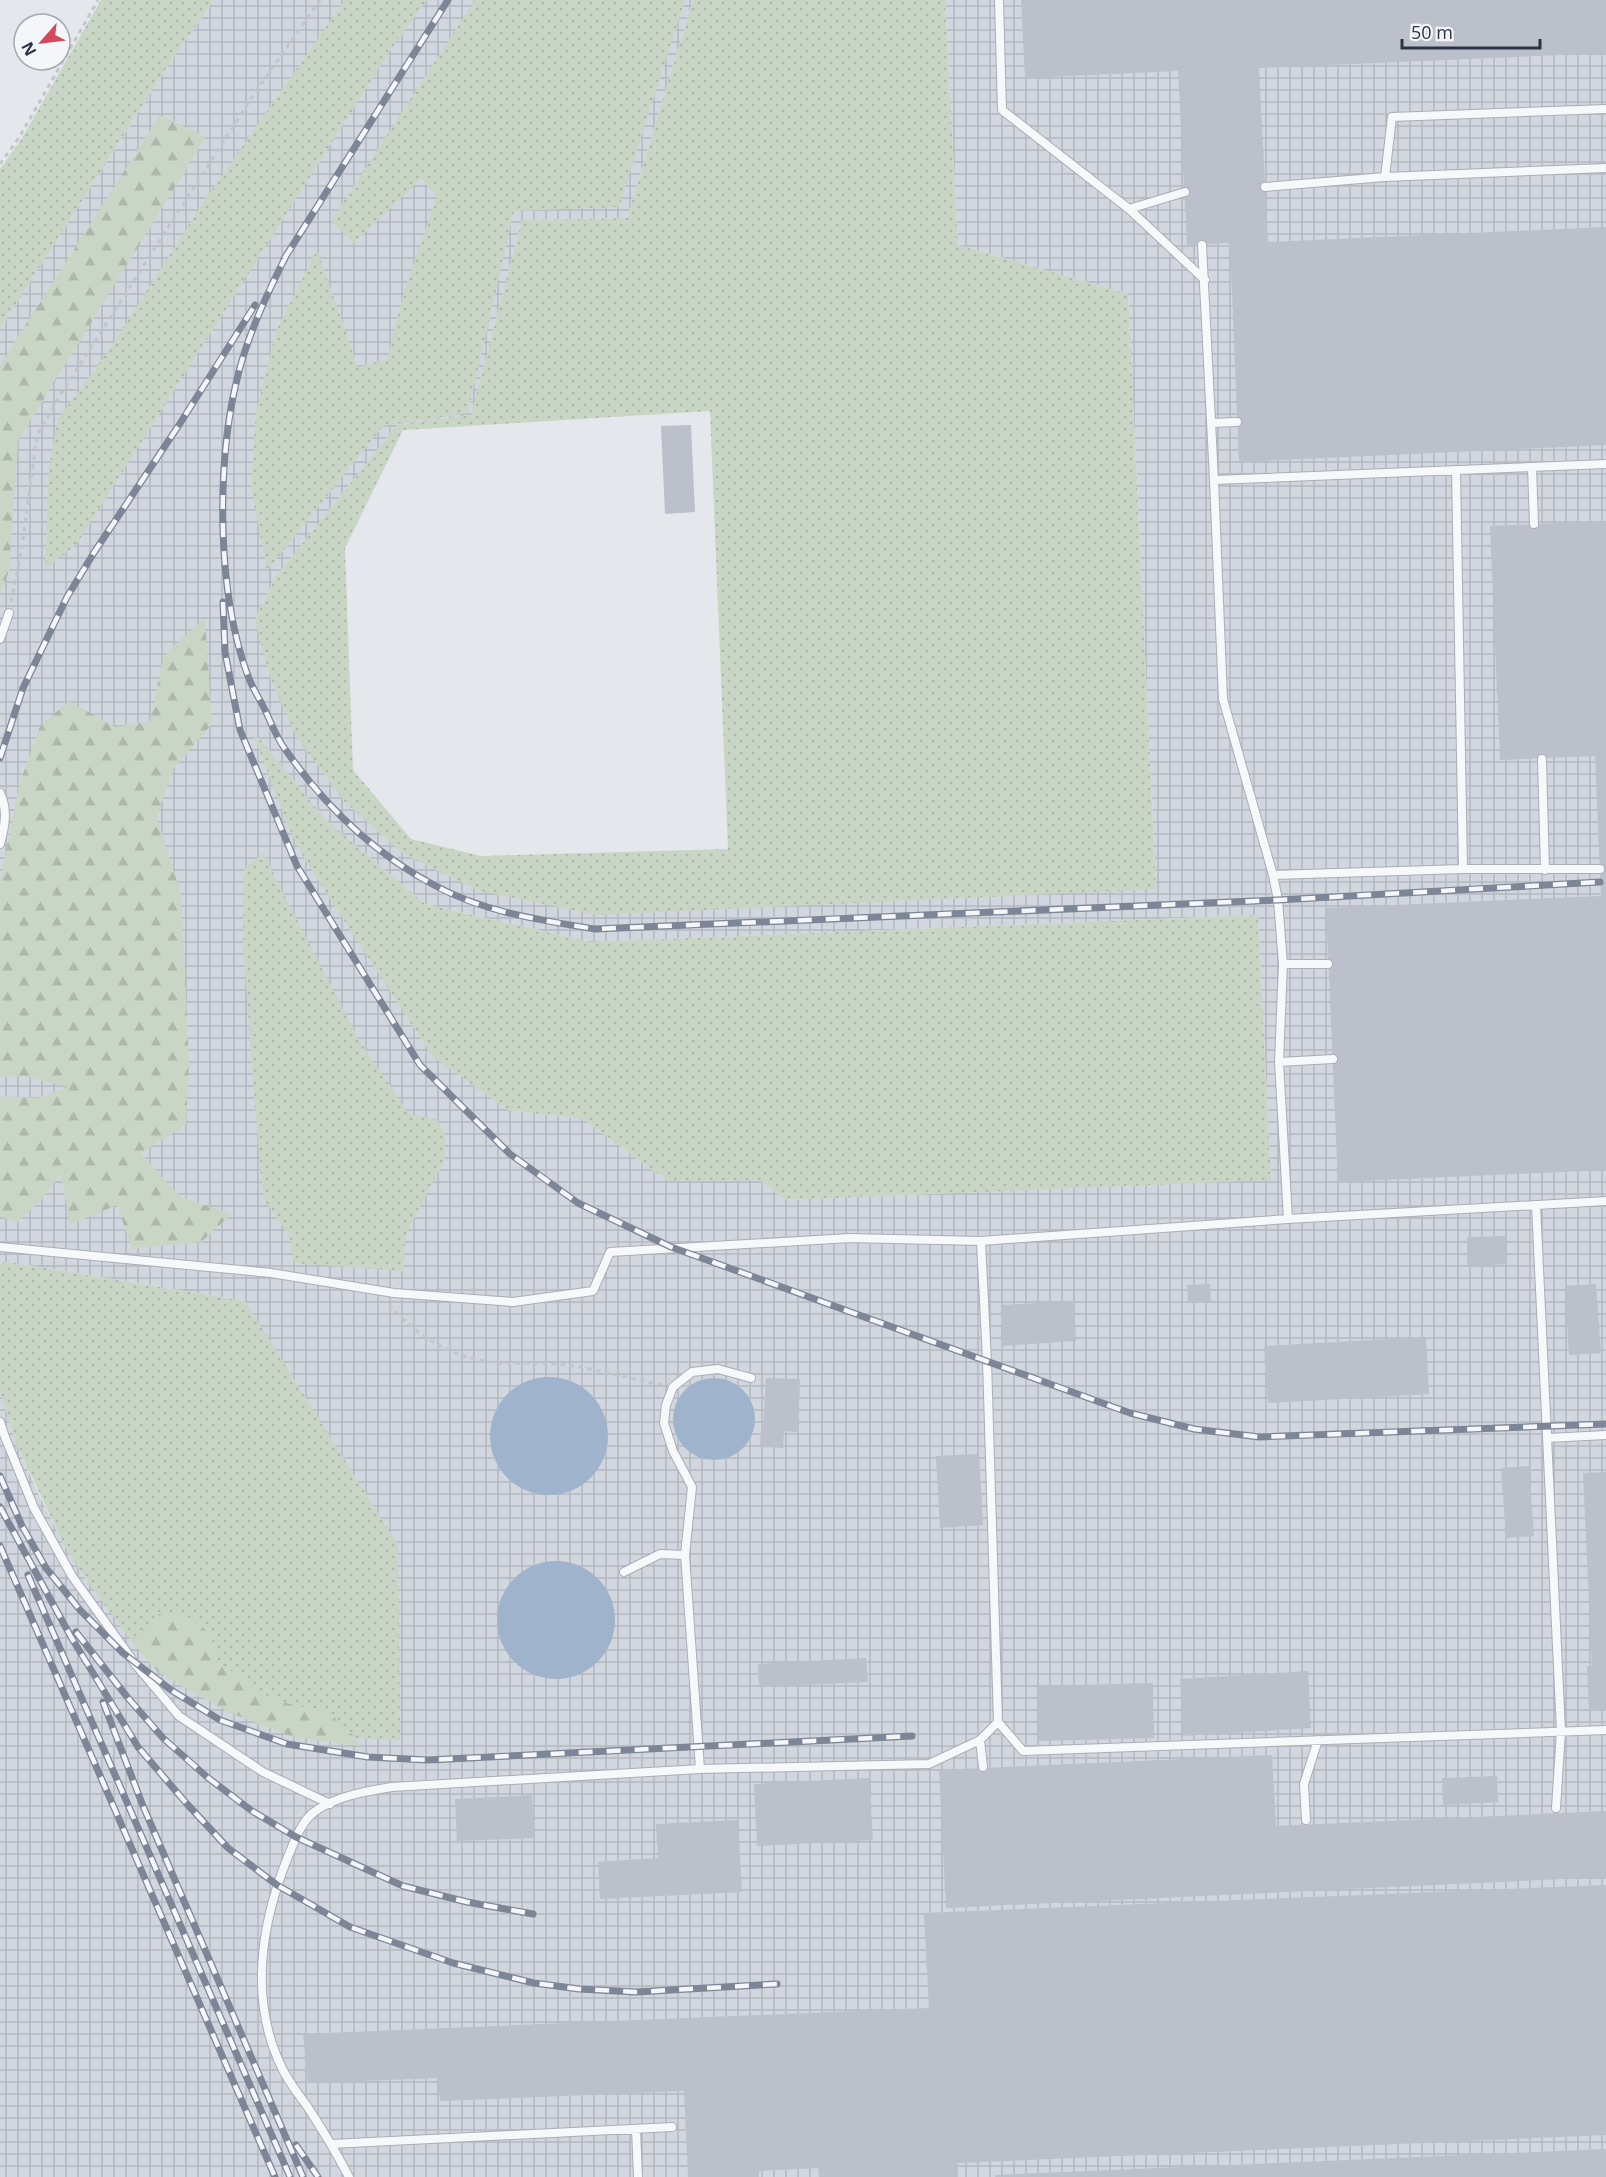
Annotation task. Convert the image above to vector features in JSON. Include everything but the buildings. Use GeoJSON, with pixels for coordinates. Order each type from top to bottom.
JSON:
{"type":"FeatureCollection","features":[{"type":"Feature","properties":{"kind":"lane"},"geometry":{"type":"LineString","coordinates":[[999,0],[1002,110],[1129,209],[1205,280]]}},
{"type":"Feature","properties":{"kind":"lane"},"geometry":{"type":"LineString","coordinates":[[1385,177],[1392,117],[1606,109]]}},
{"type":"Feature","properties":{"kind":"lane"},"geometry":{"type":"LineString","coordinates":[[1265,187],[1385,177],[1606,168]]}},
{"type":"Feature","properties":{"kind":"lane"},"geometry":{"type":"LineString","coordinates":[[1129,209],[1185,192]]}},
{"type":"Feature","properties":{"kind":"lane"},"geometry":{"type":"LineString","coordinates":[[1202,245],[1223,699],[1278,900],[1284,964],[1279,1062],[1288,1219]]}},
{"type":"Feature","properties":{"kind":"lane"},"geometry":{"type":"LineString","coordinates":[[1211,423],[1237,422]]}},
{"type":"Feature","properties":{"kind":"lane"},"geometry":{"type":"LineString","coordinates":[[1214,480],[1606,464]]}},
{"type":"Feature","properties":{"kind":"lane"},"geometry":{"type":"LineString","coordinates":[[1532,467],[1534,524]]}},
{"type":"Feature","properties":{"kind":"lane"},"geometry":{"type":"LineString","coordinates":[[1456,470],[1463,869]]}},
{"type":"Feature","properties":{"kind":"lane"},"geometry":{"type":"LineString","coordinates":[[0,639],[9,613]]}},
{"type":"Feature","properties":{"kind":"lane"},"geometry":{"type":"LineString","coordinates":[[1542,759],[1545,870]]}},
{"type":"Feature","properties":{"kind":"lane"},"geometry":{"type":"LineString","coordinates":[[0,793],[4,803],[5,820],[0,844]]}},
{"type":"Feature","properties":{"kind":"lane"},"geometry":{"type":"LineString","coordinates":[[1273,875],[1463,869],[1600,868]]}},
{"type":"Feature","properties":{"kind":"lane"},"geometry":{"type":"LineString","coordinates":[[1284,964],[1329,964]]}},
{"type":"Feature","properties":{"kind":"lane"},"geometry":{"type":"LineString","coordinates":[[1279,1062],[1333,1059]]}},
{"type":"Feature","properties":{"kind":"lane"},"geometry":{"type":"LineString","coordinates":[[0,1247],[271,1273],[394,1293],[513,1302],[593,1291],[610,1252],[850,1238],[981,1241],[1288,1219],[1606,1201]]}},
{"type":"Feature","properties":{"kind":"lane"},"geometry":{"type":"LineString","coordinates":[[1536,1205],[1561,1731],[1556,1808]]}},
{"type":"Feature","properties":{"kind":"lane"},"geometry":{"type":"LineString","coordinates":[[981,1241],[998,1722],[1023,1751],[1606,1730]]}},
{"type":"Feature","properties":{"kind":"lane"},"geometry":{"type":"LineString","coordinates":[[700,1769],[685,1555],[692,1487],[673,1451],[664,1423],[666,1405],[673,1387],[692,1372],[718,1369],[751,1378]]}},
{"type":"Feature","properties":{"kind":"lane"},"geometry":{"type":"LineString","coordinates":[[0,1422],[34,1508],[72,1576],[136,1665],[179,1716],[263,1772],[330,1804]]}},
{"type":"Feature","properties":{"kind":"lane"},"geometry":{"type":"LineString","coordinates":[[1548,1438],[1606,1435]]}},
{"type":"Feature","properties":{"kind":"lane"},"geometry":{"type":"LineString","coordinates":[[624,1572],[660,1554],[685,1555]]}},
{"type":"Feature","properties":{"kind":"lane"},"geometry":{"type":"LineString","coordinates":[[349,2177],[331,2144],[282,2068],[267,2029],[260,1983],[263,1945],[277,1885],[296,1837],[314,1812],[362,1792],[392,1787],[700,1769],[929,1764],[980,1740],[998,1722]]}},
{"type":"Feature","properties":{"kind":"lane"},"geometry":{"type":"LineString","coordinates":[[980,1740],[983,1767]]}},
{"type":"Feature","properties":{"kind":"lane"},"geometry":{"type":"LineString","coordinates":[[1306,1820],[1304,1784],[1318,1740]]}},
{"type":"Feature","properties":{"kind":"lane"},"geometry":{"type":"LineString","coordinates":[[331,2144],[672,2127]]}},
{"type":"Feature","properties":{"kind":"lane"},"geometry":{"type":"LineString","coordinates":[[636,2129],[638,2177]]}},
{"type":"Feature","properties":{"kind":"path"},"geometry":{"type":"LineString","coordinates":[[0,164],[20,136],[98,0]]}},
{"type":"Feature","properties":{"kind":"path"},"geometry":{"type":"LineString","coordinates":[[9,613],[21,554],[37,435],[59,397],[252,97],[320,0]]}},
{"type":"Feature","properties":{"kind":"path"},"geometry":{"type":"LineString","coordinates":[[383,1299],[419,1334],[448,1351],[501,1363],[559,1364],[673,1387]]}},
{"type":"Feature","properties":{"kind":"shaded area"},"geometry":{"type":"Polygon","coordinates":[[[214,0],[693,0],[627,218],[522,220],[471,416],[397,425],[274,579],[255,620],[403,854],[1156,888],[1128,294],[958,245],[945,0],[1606,0],[1606,2177],[0,2177],[0,1392],[16,1443],[38,1493],[64,1545],[87,1581],[245,1301],[8,1262],[0,1264],[0,329],[171,61],[214,0]],[[260,739],[508,1110],[583,1119],[668,1181],[760,1180],[785,1200],[1271,1179],[1258,915],[590,942],[425,904],[325,819],[260,739]]]}},
{"type":"Feature","properties":{"kind":"green space"},"geometry":{"type":"Polygon","coordinates":[[[101,0],[214,0],[171,61],[0,329],[0,169],[22,138],[60,72],[72,72],[72,51],[101,0]]]}},
{"type":"Feature","properties":{"kind":"green space"},"geometry":{"type":"Polygon","coordinates":[[[345,0],[427,0],[390,51],[76,545],[45,569],[49,467],[58,419],[109,350],[202,204],[345,0]]]}},
{"type":"Feature","properties":{"kind":"green space"},"geometry":{"type":"Polygon","coordinates":[[[475,0],[685,0],[619,207],[514,211],[468,413],[383,426],[267,571],[251,486],[256,413],[276,331],[317,250],[358,367],[387,359],[403,295],[437,196],[421,179],[354,243],[331,221],[475,0]]]}},
{"type":"Feature","properties":{"kind":"green space"},"geometry":{"type":"Polygon","coordinates":[[[693,0],[945,0],[958,245],[1128,294],[1156,889],[598,915],[480,891],[403,854],[344,801],[297,738],[270,678],[255,620],[274,579],[397,425],[471,415],[522,220],[627,218],[693,0]],[[710,411],[403,430],[345,548],[353,770],[411,839],[481,856],[728,849],[710,411]]]}},
{"type":"Feature","properties":{"kind":"green space"},"geometry":{"type":"Polygon","coordinates":[[[160,115],[206,137],[18,441],[9,571],[0,594],[0,365],[160,115]]]}},
{"type":"Feature","properties":{"kind":"green space"},"geometry":{"type":"Polygon","coordinates":[[[205,618],[212,724],[173,769],[157,817],[181,894],[189,1061],[186,1125],[141,1153],[180,1197],[232,1214],[201,1242],[132,1249],[117,1205],[70,1225],[61,1173],[41,1200],[17,1223],[0,1216],[0,1096],[38,1098],[69,1087],[23,1076],[0,1077],[0,881],[19,786],[40,726],[69,701],[115,727],[150,721],[163,659],[171,648],[205,618]]]}},
{"type":"Feature","properties":{"kind":"green space"},"geometry":{"type":"Polygon","coordinates":[[[254,736],[260,739],[325,819],[425,904],[590,942],[1258,915],[1271,1180],[785,1200],[760,1180],[668,1181],[583,1119],[508,1110],[432,1056],[305,860],[288,826],[254,736]]]}},
{"type":"Feature","properties":{"kind":"green space"},"geometry":{"type":"Polygon","coordinates":[[[264,853],[359,1040],[409,1114],[437,1120],[445,1134],[445,1159],[406,1234],[403,1271],[294,1263],[289,1236],[263,1198],[243,942],[244,868],[264,853]]]}},
{"type":"Feature","properties":{"kind":"green space"},"geometry":{"type":"Polygon","coordinates":[[[8,1262],[245,1301],[398,1545],[400,1740],[356,1738],[329,1713],[273,1700],[216,1661],[211,1634],[159,1614],[131,1640],[87,1581],[64,1545],[16,1443],[0,1392],[0,1264],[8,1262]]]}},
{"type":"Feature","properties":{"kind":"green space"},"geometry":{"type":"Polygon","coordinates":[[[159,1614],[187,1616],[211,1634],[216,1661],[273,1700],[329,1713],[356,1738],[359,1746],[290,1736],[228,1712],[158,1672],[131,1641],[159,1614]]]}},
{"type":"Feature","properties":{"kind":"water"},"geometry":{"type":"Polygon","coordinates":[[[549,1377],[572,1381],[591,1394],[604,1413],[608,1436],[604,1459],[591,1478],[572,1491],[549,1495],[526,1491],[507,1478],[494,1459],[490,1436],[494,1413],[507,1394],[526,1381],[549,1377]]]}},
{"type":"Feature","properties":{"kind":"water"},"geometry":{"type":"Polygon","coordinates":[[[706,1378],[722,1378],[737,1385],[748,1396],[755,1411],[752,1435],[743,1448],[722,1460],[706,1460],[691,1453],[680,1442],[673,1427],[673,1411],[680,1396],[691,1385],[706,1378]]]}},
{"type":"Feature","properties":{"kind":"water"},"geometry":{"type":"Polygon","coordinates":[[[556,1561],[579,1565],[598,1578],[611,1597],[615,1620],[611,1643],[598,1662],[579,1675],[556,1679],[533,1675],[514,1662],[501,1643],[497,1620],[501,1597],[514,1578],[533,1565],[556,1561]]]}},
{"type":"Feature","properties":{"kind":"railway"},"geometry":{"type":"LineString","coordinates":[[284,259],[448,0]]}},
{"type":"Feature","properties":{"kind":"railway"},"geometry":{"type":"LineString","coordinates":[[287,254],[260,311],[243,356],[231,406],[226,444],[223,484],[225,565],[237,642],[250,680],[279,740],[300,770],[333,808],[370,843],[434,885],[472,902],[512,914],[595,929],[1278,900],[1600,882]]}},
{"type":"Feature","properties":{"kind":"railway"},"geometry":{"type":"LineString","coordinates":[[0,758],[23,688],[67,597],[255,305]]}},
{"type":"Feature","properties":{"kind":"railway"},"geometry":{"type":"LineString","coordinates":[[223,602],[225,652],[240,730],[297,866],[420,1065],[510,1154],[578,1203],[671,1247],[1130,1413],[1194,1429],[1259,1437],[1606,1424]]}},
{"type":"Feature","properties":{"kind":"railway"},"geometry":{"type":"LineString","coordinates":[[0,1476],[22,1526],[46,1568],[80,1610],[123,1653],[171,1690],[220,1720],[287,1744],[368,1757],[428,1760],[912,1736]]}},
{"type":"Feature","properties":{"kind":"railway"},"geometry":{"type":"LineString","coordinates":[[0,1507],[71,1637],[138,1747],[228,1848],[277,1885],[350,1927],[453,1963],[534,1983],[579,1989],[636,1992],[777,1984]]}},
{"type":"Feature","properties":{"kind":"railway"},"geometry":{"type":"LineString","coordinates":[[0,1546],[275,2177]]}},
{"type":"Feature","properties":{"kind":"railway"},"geometry":{"type":"LineString","coordinates":[[28,1575],[290,2177]]}},
{"type":"Feature","properties":{"kind":"railway"},"geometry":{"type":"LineString","coordinates":[[76,1632],[163,1738],[207,1777],[252,1811],[296,1837],[403,1886],[467,1902],[533,1914]]}},
{"type":"Feature","properties":{"kind":"railway"},"geometry":{"type":"LineString","coordinates":[[103,1702],[143,1806],[303,2177]]}},
{"type":"Feature","properties":{"kind":"railway"},"geometry":{"type":"LineString","coordinates":[[296,2145],[318,2177]]}}]}
